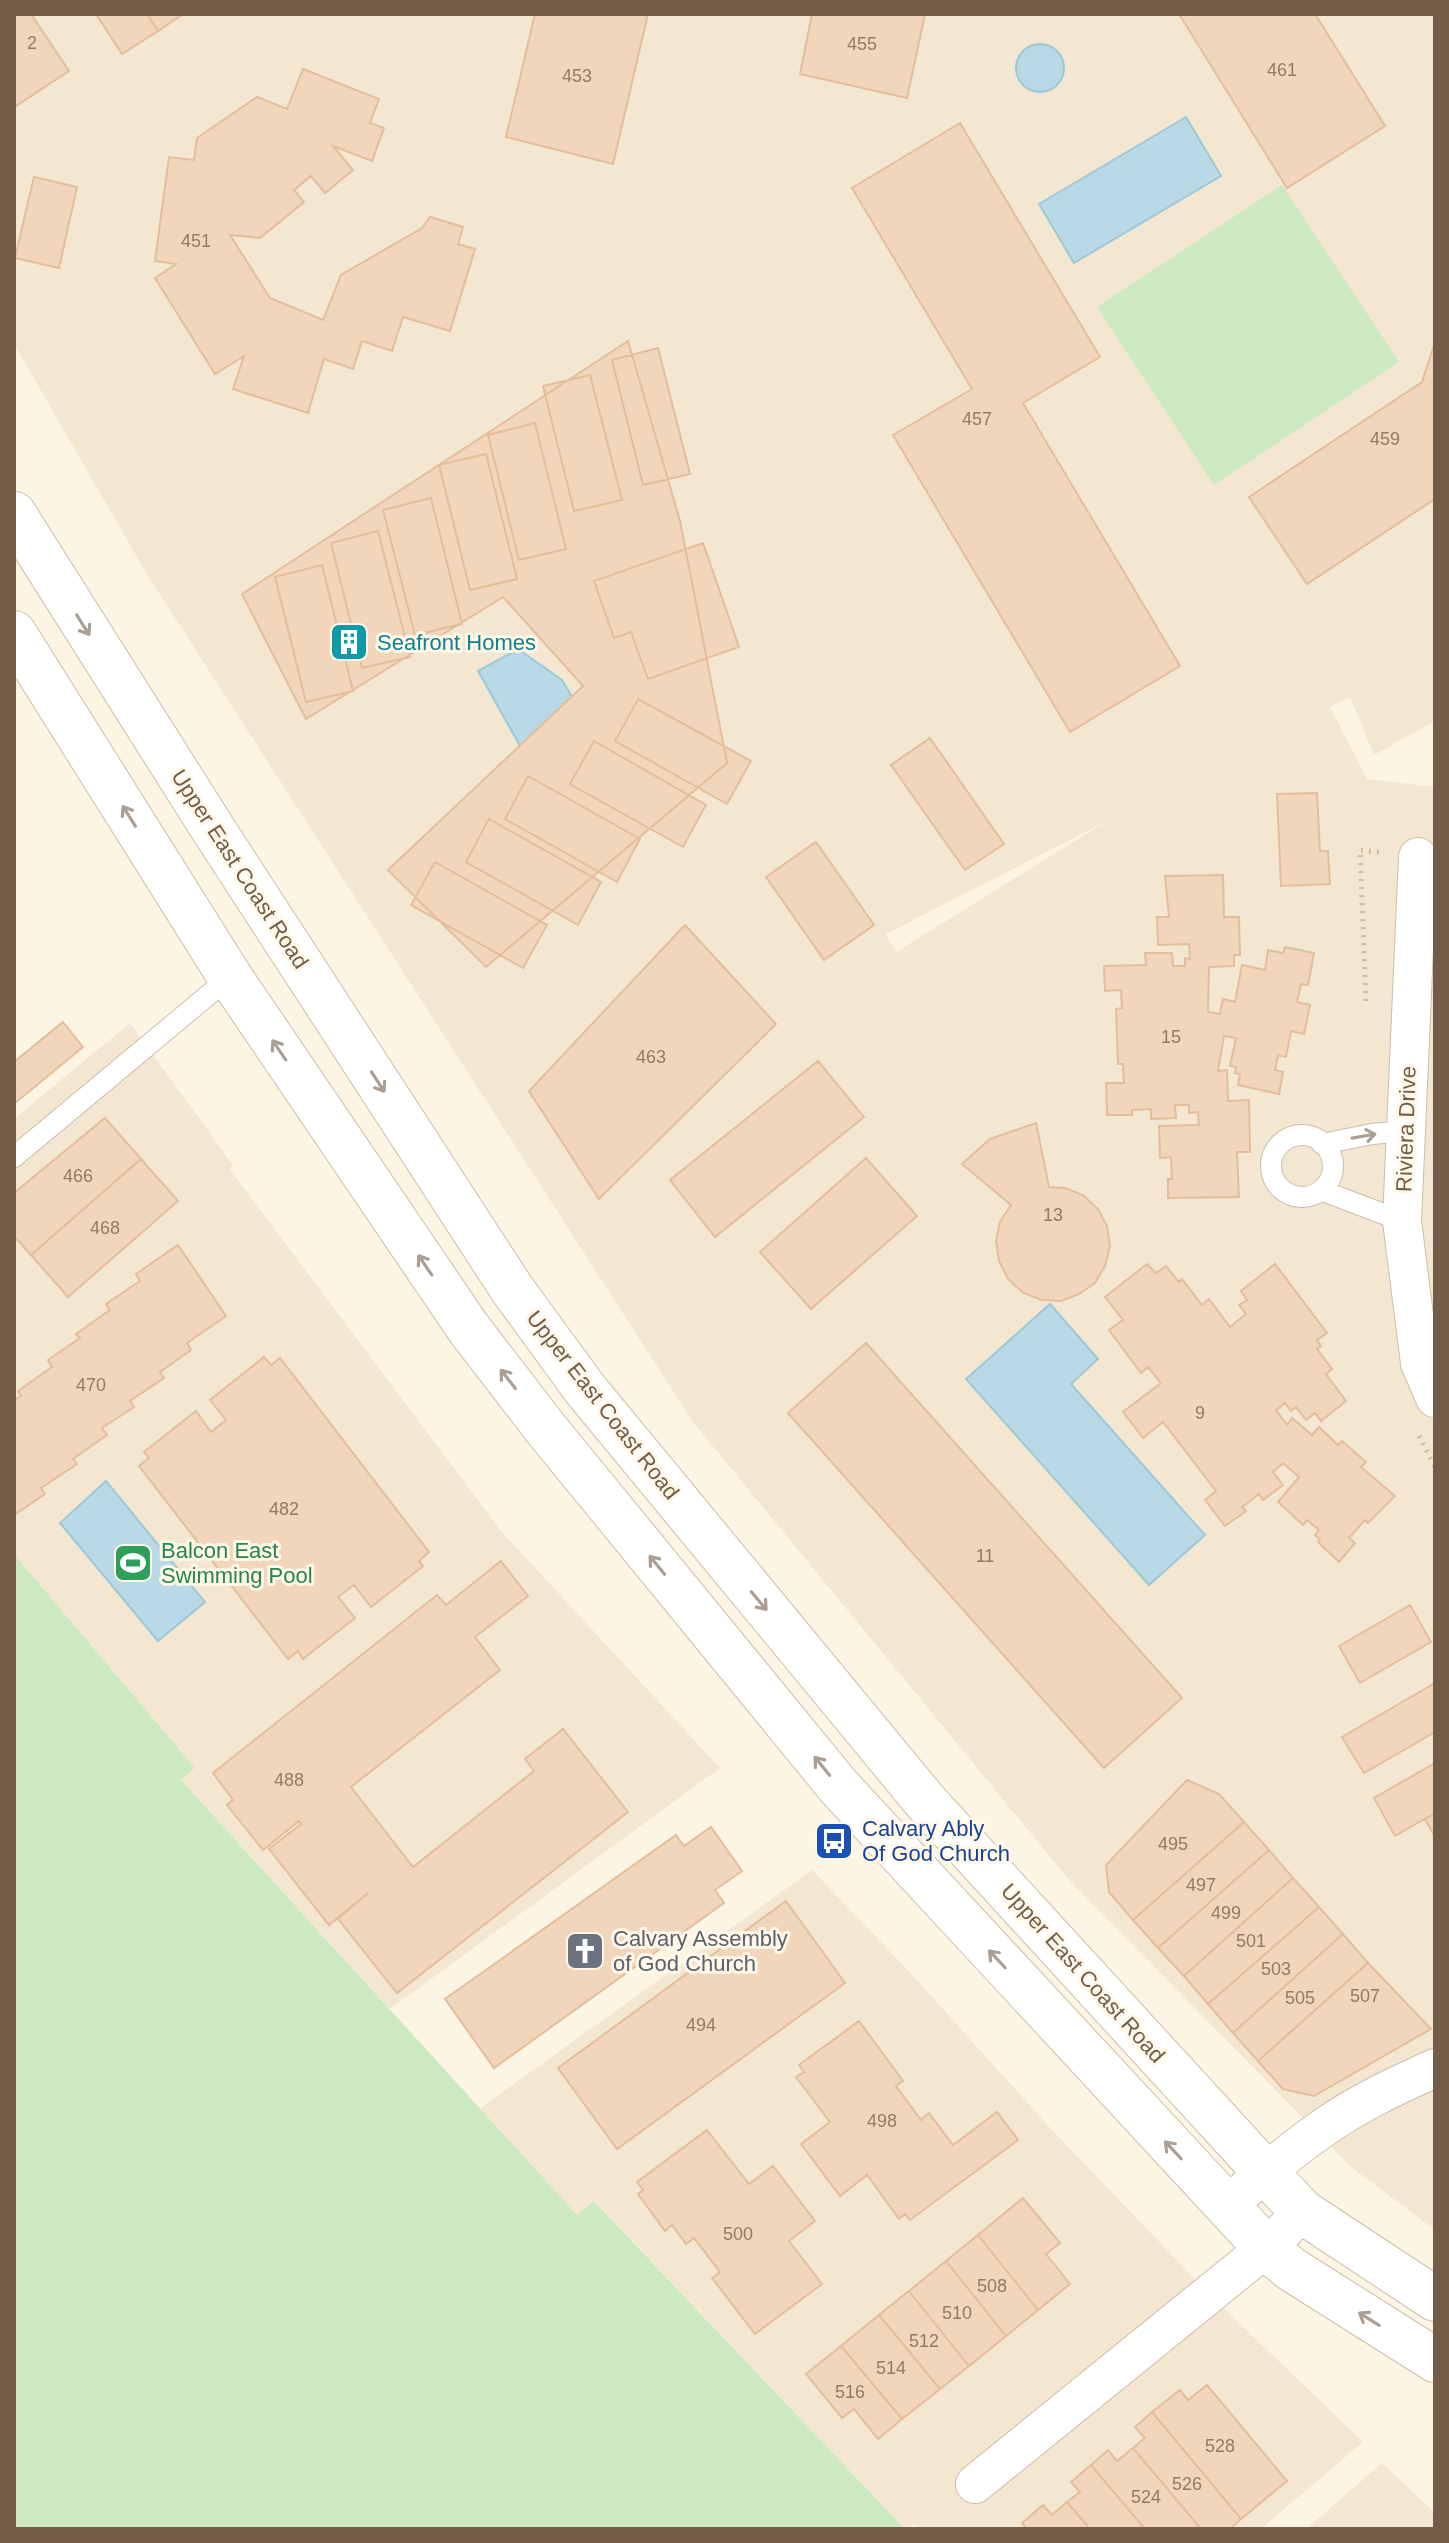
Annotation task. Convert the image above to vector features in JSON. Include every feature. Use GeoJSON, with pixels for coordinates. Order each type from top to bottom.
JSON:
{"type":"FeatureCollection","features":[{"type":"Feature","properties":{"kind":"main road","name":"Upper East Coast Road"},"geometry":{"type":"LineString","coordinates":[[14,514],[205,817],[512,1289],[585,1389],[925,1801],[1265,2172],[1303,2212],[1435,2299]]}},
{"type":"Feature","properties":{"kind":"main road"},"geometry":{"type":"LineString","coordinates":[[14,633],[230,977],[469,1329],[556,1441],[839,1787],[1266,2248],[1291,2269],[1435,2360]]}},
{"type":"Feature","properties":{"kind":"street","name":"Riviera Drive"},"geometry":{"type":"LineString","coordinates":[[1418,857],[1402,1221],[1420,1363],[1435,1398]]}},
{"type":"Feature","properties":{"kind":"street"},"geometry":{"type":"LineString","coordinates":[[1226,2207],[1265,2172],[1328,2125],[1382,2093],[1435,2068]]}},
{"type":"Feature","properties":{"kind":"street"},"geometry":{"type":"LineString","coordinates":[[975,2484],[1266,2248],[1303,2212]]}},
{"type":"Feature","properties":{"kind":"lane"},"geometry":{"type":"LineString","coordinates":[[14,1157],[230,977]]}},
{"type":"Feature","properties":{"kind":"lane"},"geometry":{"type":"LineString","coordinates":[[1322,1144],[1406,1131]]}},
{"type":"Feature","properties":{"kind":"lane"},"geometry":{"type":"LineString","coordinates":[[1294,1135],[1311,1136],[1322,1144],[1332,1164],[1331,1178],[1323,1191],[1312,1197],[1298,1197],[1284,1192],[1273,1179],[1270,1163],[1281,1142],[1294,1135]]}},
{"type":"Feature","properties":{"kind":"lane"},"geometry":{"type":"LineString","coordinates":[[1323,1191],[1402,1221]]}},
{"type":"Feature","properties":{"kind":"shaded area"},"geometry":{"type":"Polygon","coordinates":[[[14,14],[1435,14],[1435,721],[1374,755],[1350,697],[1330,707],[1367,779],[1435,787],[1435,2230],[1351,2167],[1070,1881],[693,1422],[148,576],[14,344],[14,14]],[[1107,821],[886,934],[896,952],[1107,821]]]}},
{"type":"Feature","properties":{"kind":"shaded area"},"geometry":{"type":"Polygon","coordinates":[[[130,1023],[233,1165],[230,1170],[501,1531],[720,1768],[390,2009],[181,1780],[195,1768],[14,1554],[14,1119],[130,1023]]]}},
{"type":"Feature","properties":{"kind":"shaded area"},"geometry":{"type":"Polygon","coordinates":[[[812,1870],[905,1967],[1052,2130],[1214,2299],[1363,2442],[1261,2529],[920,2529],[915,2524],[905,2529],[595,2201],[577,2216],[479,2109],[812,1870]]]}},
{"type":"Feature","properties":{"kind":"shaded area"},"geometry":{"type":"Polygon","coordinates":[[[1382,2463],[1435,2513],[1435,2529],[1306,2529],[1382,2463]]]}},
{"type":"Feature","properties":{"kind":"green space"},"geometry":{"type":"Polygon","coordinates":[[[1282,185],[1399,362],[1214,485],[1097,307],[1282,185]]]}},
{"type":"Feature","properties":{"kind":"green space"},"geometry":{"type":"Polygon","coordinates":[[[14,1554],[195,1768],[181,1780],[577,2215],[594,2201],[905,2529],[14,2529],[14,1554]]]}},
{"type":"Feature","properties":{"kind":"water"},"geometry":{"type":"Polygon","coordinates":[[[1040,44],[1057,51],[1064,68],[1057,85],[1040,92],[1023,85],[1016,68],[1023,51],[1040,44]]]}},
{"type":"Feature","properties":{"kind":"water"},"geometry":{"type":"Polygon","coordinates":[[[1186,117],[1221,176],[1074,263],[1039,204],[1186,117]]]}},
{"type":"Feature","properties":{"kind":"water"},"geometry":{"type":"Polygon","coordinates":[[[518,649],[562,680],[581,712],[520,746],[478,671],[518,649]]]}},
{"type":"Feature","properties":{"kind":"water"},"geometry":{"type":"Polygon","coordinates":[[[1050,1304],[1098,1359],[1071,1384],[1205,1535],[1149,1585],[966,1379],[1050,1304]]]}},
{"type":"Feature","properties":{"kind":"water","name":"Balcon East Swimming Pool"},"geometry":{"type":"Polygon","coordinates":[[[106,1481],[205,1602],[158,1641],[60,1523],[106,1481]]]}},
{"type":"Feature","properties":{"kind":"building"},"geometry":{"type":"Polygon","coordinates":[[[14,14],[31,14],[69,71],[16,106],[14,103],[14,14]]]}},
{"type":"Feature","properties":{"kind":"building"},"geometry":{"type":"Polygon","coordinates":[[[96,14],[147,14],[158,31],[122,54],[96,14]]]}},
{"type":"Feature","properties":{"kind":"building"},"geometry":{"type":"Polygon","coordinates":[[[147,14],[183,14],[158,31],[147,14]]]}},
{"type":"Feature","properties":{"kind":"building"},"geometry":{"type":"Polygon","coordinates":[[[535,14],[648,14],[613,164],[506,137],[535,14]]]}},
{"type":"Feature","properties":{"kind":"building"},"geometry":{"type":"Polygon","coordinates":[[[812,14],[925,14],[907,98],[800,74],[812,14]]]}},
{"type":"Feature","properties":{"kind":"building"},"geometry":{"type":"Polygon","coordinates":[[[1179,14],[1315,14],[1385,126],[1287,188],[1179,14]]]}},
{"type":"Feature","properties":{"kind":"building"},"geometry":{"type":"Polygon","coordinates":[[[303,69],[379,99],[370,123],[384,128],[372,161],[333,146],[353,170],[325,193],[311,176],[294,190],[304,202],[260,238],[230,235],[270,298],[323,320],[341,275],[422,228],[430,217],[463,227],[458,244],[475,249],[450,331],[403,317],[392,351],[362,341],[353,369],[324,359],[308,413],[233,389],[244,356],[215,374],[155,278],[176,264],[155,261],[169,157],[194,160],[197,138],[257,97],[287,109],[303,69]]]}},
{"type":"Feature","properties":{"kind":"building"},"geometry":{"type":"Polygon","coordinates":[[[960,123],[1100,357],[1023,403],[1180,666],[1070,732],[893,435],[972,389],[852,188],[960,123]]]}},
{"type":"Feature","properties":{"kind":"building"},"geometry":{"type":"Polygon","coordinates":[[[34,177],[77,187],[59,268],[15,258],[34,177]]]}},
{"type":"Feature","properties":{"kind":"building","name":"Seafront Homes"},"geometry":{"type":"Polygon","coordinates":[[[628,341],[680,521],[727,763],[486,967],[388,870],[583,686],[503,597],[306,719],[242,594],[628,341]]]}},
{"type":"Feature","properties":{"kind":"building"},"geometry":{"type":"Polygon","coordinates":[[[1435,342],[1435,499],[1307,584],[1249,497],[1422,382],[1435,342]]]}},
{"type":"Feature","properties":{"kind":"building"},"geometry":{"type":"Polygon","coordinates":[[[658,348],[690,474],[643,485],[612,360],[658,348]]]}},
{"type":"Feature","properties":{"kind":"building"},"geometry":{"type":"Polygon","coordinates":[[[590,375],[622,500],[574,511],[543,386],[590,375]]]}},
{"type":"Feature","properties":{"kind":"building"},"geometry":{"type":"Polygon","coordinates":[[[535,423],[566,549],[519,560],[488,435],[535,423]]]}},
{"type":"Feature","properties":{"kind":"building","name":"Seafront Homes"},"geometry":{"type":"Polygon","coordinates":[[[486,454],[517,579],[470,590],[439,465],[486,454]]]}},
{"type":"Feature","properties":{"kind":"building","name":"Seafront Homes"},"geometry":{"type":"Polygon","coordinates":[[[431,498],[462,624],[415,635],[383,510],[431,498]]]}},
{"type":"Feature","properties":{"kind":"building","name":"Seafront Homes"},"geometry":{"type":"Polygon","coordinates":[[[378,531],[410,657],[362,668],[331,543],[378,531]]]}},
{"type":"Feature","properties":{"kind":"building"},"geometry":{"type":"Polygon","coordinates":[[[703,543],[739,647],[648,679],[631,632],[614,638],[594,581],[703,543]]]}},
{"type":"Feature","properties":{"kind":"building","name":"Seafront Homes"},"geometry":{"type":"Polygon","coordinates":[[[322,565],[353,691],[306,702],[275,577],[322,565]]]}},
{"type":"Feature","properties":{"kind":"building"},"geometry":{"type":"Polygon","coordinates":[[[638,699],[751,761],[727,804],[615,741],[638,699]]]}},
{"type":"Feature","properties":{"kind":"building"},"geometry":{"type":"Polygon","coordinates":[[[930,738],[1004,844],[965,870],[891,765],[930,738]]]}},
{"type":"Feature","properties":{"kind":"building"},"geometry":{"type":"Polygon","coordinates":[[[594,741],[706,805],[683,847],[570,784],[594,741]]]}},
{"type":"Feature","properties":{"kind":"building"},"geometry":{"type":"Polygon","coordinates":[[[528,776],[640,839],[617,882],[505,819],[528,776]]]}},
{"type":"Feature","properties":{"kind":"building"},"geometry":{"type":"Polygon","coordinates":[[[1317,793],[1320,851],[1328,851],[1330,884],[1281,886],[1277,794],[1317,793]]]}},
{"type":"Feature","properties":{"kind":"building"},"geometry":{"type":"Polygon","coordinates":[[[489,819],[601,882],[578,925],[466,862],[489,819]]]}},
{"type":"Feature","properties":{"kind":"building"},"geometry":{"type":"Polygon","coordinates":[[[816,842],[874,925],[824,960],[766,877],[816,842]]]}},
{"type":"Feature","properties":{"kind":"building"},"geometry":{"type":"Polygon","coordinates":[[[435,862],[547,925],[523,968],[411,905],[435,862]]]}},
{"type":"Feature","properties":{"kind":"building"},"geometry":{"type":"Polygon","coordinates":[[[1223,875],[1224,917],[1239,917],[1240,955],[1234,955],[1234,966],[1209,967],[1208,1012],[1220,1014],[1223,999],[1235,1002],[1242,965],[1265,970],[1268,950],[1283,953],[1285,947],[1314,953],[1308,985],[1301,984],[1297,1002],[1310,1005],[1304,1034],[1291,1031],[1286,1057],[1278,1055],[1275,1070],[1283,1072],[1279,1094],[1238,1085],[1240,1074],[1235,1073],[1236,1067],[1230,1066],[1236,1038],[1224,1036],[1218,1071],[1227,1070],[1228,1101],[1249,1100],[1250,1152],[1237,1152],[1239,1197],[1168,1198],[1168,1179],[1172,1179],[1171,1157],[1160,1158],[1159,1126],[1199,1125],[1198,1112],[1189,1113],[1189,1105],[1175,1105],[1176,1118],[1151,1119],[1151,1109],[1132,1110],[1132,1115],[1107,1115],[1106,1083],[1124,1083],[1123,1064],[1118,1064],[1116,1009],[1122,1008],[1121,990],[1105,991],[1104,966],[1146,965],[1145,953],[1172,953],[1173,966],[1185,966],[1185,958],[1190,959],[1189,944],[1158,945],[1157,917],[1169,917],[1165,876],[1223,875]]]}},
{"type":"Feature","properties":{"kind":"building"},"geometry":{"type":"Polygon","coordinates":[[[685,925],[776,1024],[599,1199],[529,1091],[685,925]]]}},
{"type":"Feature","properties":{"kind":"building"},"geometry":{"type":"Polygon","coordinates":[[[63,1022],[83,1047],[14,1104],[14,1062],[63,1022]]]}},
{"type":"Feature","properties":{"kind":"building"},"geometry":{"type":"Polygon","coordinates":[[[818,1061],[864,1117],[715,1237],[670,1180],[818,1061]]]}},
{"type":"Feature","properties":{"kind":"building"},"geometry":{"type":"Polygon","coordinates":[[[105,1118],[141,1159],[31,1255],[14,1236],[14,1193],[105,1118]]]}},
{"type":"Feature","properties":{"kind":"building"},"geometry":{"type":"Polygon","coordinates":[[[1036,1123],[1049,1187],[1065,1188],[1083,1195],[1098,1209],[1107,1226],[1110,1246],[1105,1266],[1095,1283],[1061,1301],[1041,1300],[1022,1292],[1008,1279],[999,1261],[996,1241],[1000,1222],[1011,1205],[962,1164],[990,1139],[1036,1123]]]}},
{"type":"Feature","properties":{"kind":"building"},"geometry":{"type":"Polygon","coordinates":[[[866,1158],[917,1216],[811,1309],[760,1252],[866,1158]]]}},
{"type":"Feature","properties":{"kind":"building"},"geometry":{"type":"Polygon","coordinates":[[[141,1159],[178,1201],[68,1297],[31,1255],[141,1159]]]}},
{"type":"Feature","properties":{"kind":"building"},"geometry":{"type":"Polygon","coordinates":[[[178,1245],[226,1316],[187,1343],[191,1350],[160,1372],[164,1378],[130,1401],[134,1407],[102,1428],[107,1435],[73,1459],[77,1464],[41,1488],[45,1494],[14,1515],[14,1400],[21,1396],[18,1391],[52,1367],[48,1360],[80,1338],[76,1334],[110,1310],[106,1304],[140,1281],[136,1274],[178,1245]]]}},
{"type":"Feature","properties":{"kind":"building"},"geometry":{"type":"Polygon","coordinates":[[[1147,1264],[1156,1273],[1166,1266],[1179,1282],[1182,1279],[1202,1305],[1209,1299],[1230,1327],[1246,1314],[1239,1305],[1247,1300],[1241,1291],[1275,1264],[1327,1333],[1317,1340],[1321,1346],[1317,1349],[1332,1369],[1326,1374],[1346,1401],[1321,1421],[1315,1413],[1306,1420],[1296,1407],[1291,1411],[1285,1403],[1276,1410],[1287,1425],[1292,1418],[1312,1435],[1319,1427],[1338,1445],[1342,1441],[1366,1462],[1361,1467],[1395,1496],[1368,1523],[1365,1520],[1349,1538],[1355,1543],[1339,1562],[1318,1542],[1320,1540],[1315,1535],[1319,1530],[1307,1520],[1303,1525],[1278,1502],[1299,1477],[1283,1463],[1273,1472],[1283,1485],[1263,1500],[1259,1494],[1242,1507],[1246,1511],[1225,1526],[1205,1500],[1216,1491],[1163,1422],[1143,1438],[1123,1412],[1161,1383],[1148,1367],[1141,1373],[1109,1330],[1123,1320],[1105,1297],[1147,1264]]]}},
{"type":"Feature","properties":{"kind":"building"},"geometry":{"type":"Polygon","coordinates":[[[866,1343],[1182,1698],[1104,1768],[788,1413],[866,1343]]]}},
{"type":"Feature","properties":{"kind":"building"},"geometry":{"type":"Polygon","coordinates":[[[264,1357],[271,1365],[280,1358],[429,1552],[419,1561],[423,1566],[371,1607],[354,1585],[338,1597],[355,1618],[303,1659],[298,1651],[288,1659],[139,1466],[149,1458],[144,1452],[196,1411],[211,1432],[226,1420],[210,1400],[264,1357]]]}},
{"type":"Feature","properties":{"kind":"building"},"geometry":{"type":"Polygon","coordinates":[[[501,1561],[528,1596],[475,1637],[500,1670],[351,1787],[413,1867],[534,1771],[525,1759],[563,1729],[628,1812],[397,1993],[338,1919],[368,1893],[329,1925],[269,1849],[301,1824],[299,1821],[263,1850],[227,1805],[233,1800],[213,1773],[437,1595],[446,1605],[501,1561]]]}},
{"type":"Feature","properties":{"kind":"building"},"geometry":{"type":"Polygon","coordinates":[[[1410,1605],[1431,1642],[1360,1683],[1339,1646],[1410,1605]]]}},
{"type":"Feature","properties":{"kind":"building"},"geometry":{"type":"Polygon","coordinates":[[[1435,1683],[1435,1732],[1364,1773],[1342,1737],[1435,1683]]]}},
{"type":"Feature","properties":{"kind":"building"},"geometry":{"type":"Polygon","coordinates":[[[1435,1763],[1435,1813],[1395,1836],[1374,1798],[1435,1763]]]}},
{"type":"Feature","properties":{"kind":"building"},"geometry":{"type":"Polygon","coordinates":[[[1187,1780],[1219,1794],[1244,1822],[1133,1920],[1109,1892],[1106,1865],[1187,1780]]]}},
{"type":"Feature","properties":{"kind":"building"},"geometry":{"type":"Polygon","coordinates":[[[1435,1813],[1435,1837],[1425,1819],[1435,1813]]]}},
{"type":"Feature","properties":{"kind":"building"},"geometry":{"type":"Polygon","coordinates":[[[1244,1822],[1269,1850],[1158,1948],[1133,1920],[1244,1822]]]}},
{"type":"Feature","properties":{"kind":"building","name":"Calvary Assembly of God Church"},"geometry":{"type":"Polygon","coordinates":[[[711,1827],[742,1871],[715,1890],[724,1903],[494,2068],[445,1999],[676,1835],[684,1846],[711,1827]]]}},
{"type":"Feature","properties":{"kind":"building"},"geometry":{"type":"Polygon","coordinates":[[[1269,1850],[1293,1878],[1184,1976],[1158,1948],[1269,1850]]]}},
{"type":"Feature","properties":{"kind":"building"},"geometry":{"type":"Polygon","coordinates":[[[1293,1878],[1319,1907],[1208,2004],[1184,1976],[1293,1878]]]}},
{"type":"Feature","properties":{"kind":"building"},"geometry":{"type":"Polygon","coordinates":[[[786,1901],[845,1983],[617,2149],[558,2068],[786,1901]]]}},
{"type":"Feature","properties":{"kind":"building"},"geometry":{"type":"Polygon","coordinates":[[[1319,1907],[1343,1934],[1233,2033],[1208,2004],[1319,1907]]]}},
{"type":"Feature","properties":{"kind":"building"},"geometry":{"type":"Polygon","coordinates":[[[1343,1934],[1368,1963],[1258,2061],[1233,2033],[1343,1934]]]}},
{"type":"Feature","properties":{"kind":"building"},"geometry":{"type":"Polygon","coordinates":[[[1368,1963],[1431,2029],[1314,2096],[1283,2089],[1258,2061],[1368,1963]]]}},
{"type":"Feature","properties":{"kind":"building"},"geometry":{"type":"Polygon","coordinates":[[[859,2021],[903,2081],[896,2086],[921,2120],[929,2113],[953,2145],[997,2112],[1018,2140],[910,2220],[905,2214],[899,2219],[867,2175],[840,2196],[801,2144],[830,2122],[796,2077],[804,2072],[799,2065],[859,2021]]]}},
{"type":"Feature","properties":{"kind":"building"},"geometry":{"type":"Polygon","coordinates":[[[707,2130],[749,2184],[773,2166],[815,2221],[789,2241],[822,2284],[755,2334],[712,2278],[720,2272],[694,2238],[686,2244],[672,2225],[665,2231],[638,2194],[643,2190],[637,2182],[707,2130]]]}},
{"type":"Feature","properties":{"kind":"building"},"geometry":{"type":"Polygon","coordinates":[[[1023,2198],[1060,2243],[1046,2254],[1070,2284],[1038,2310],[978,2235],[1023,2198]]]}},
{"type":"Feature","properties":{"kind":"building"},"geometry":{"type":"Polygon","coordinates":[[[978,2235],[1038,2310],[1006,2336],[946,2261],[978,2235]]]}},
{"type":"Feature","properties":{"kind":"building"},"geometry":{"type":"Polygon","coordinates":[[[946,2261],[1006,2336],[969,2366],[909,2291],[946,2261]]]}},
{"type":"Feature","properties":{"kind":"building"},"geometry":{"type":"Polygon","coordinates":[[[909,2291],[969,2366],[940,2389],[879,2315],[909,2291]]]}},
{"type":"Feature","properties":{"kind":"building"},"geometry":{"type":"Polygon","coordinates":[[[879,2315],[940,2389],[902,2419],[841,2346],[879,2315]]]}},
{"type":"Feature","properties":{"kind":"building"},"geometry":{"type":"Polygon","coordinates":[[[841,2346],[902,2419],[878,2439],[854,2409],[842,2418],[806,2374],[841,2346]]]}},
{"type":"Feature","properties":{"kind":"building"},"geometry":{"type":"Polygon","coordinates":[[[1207,2385],[1287,2481],[1241,2519],[1152,2412],[1180,2390],[1188,2400],[1207,2385]]]}},
{"type":"Feature","properties":{"kind":"building"},"geometry":{"type":"Polygon","coordinates":[[[1152,2412],[1241,2519],[1230,2529],[1201,2529],[1133,2448],[1145,2438],[1135,2427],[1152,2412]]]}},
{"type":"Feature","properties":{"kind":"building"},"geometry":{"type":"Polygon","coordinates":[[[1133,2448],[1201,2529],[1145,2529],[1091,2465],[1108,2450],[1117,2461],[1133,2448]]]}},
{"type":"Feature","properties":{"kind":"building"},"geometry":{"type":"Polygon","coordinates":[[[1091,2465],[1145,2529],[1090,2529],[1067,2502],[1080,2492],[1071,2482],[1091,2465]]]}},
{"type":"Feature","properties":{"kind":"building"},"geometry":{"type":"Polygon","coordinates":[[[1067,2502],[1090,2529],[1027,2529],[1022,2523],[1043,2505],[1052,2515],[1067,2502]]]}},
{"type":"Feature","properties":{"kind":"place","name":"Seafront Homes"},"geometry":{"type":"Point","coordinates":[349,642]}},
{"type":"Feature","properties":{"kind":"place","name":"Balcon East Swimming Pool"},"geometry":{"type":"Point","coordinates":[133,1563]}},
{"type":"Feature","properties":{"kind":"place","name":"Calvary Ably Of God Church"},"geometry":{"type":"Point","coordinates":[834,1841]}},
{"type":"Feature","properties":{"kind":"place","name":"Calvary Assembly of God Church"},"geometry":{"type":"Point","coordinates":[585,1951]}}]}
